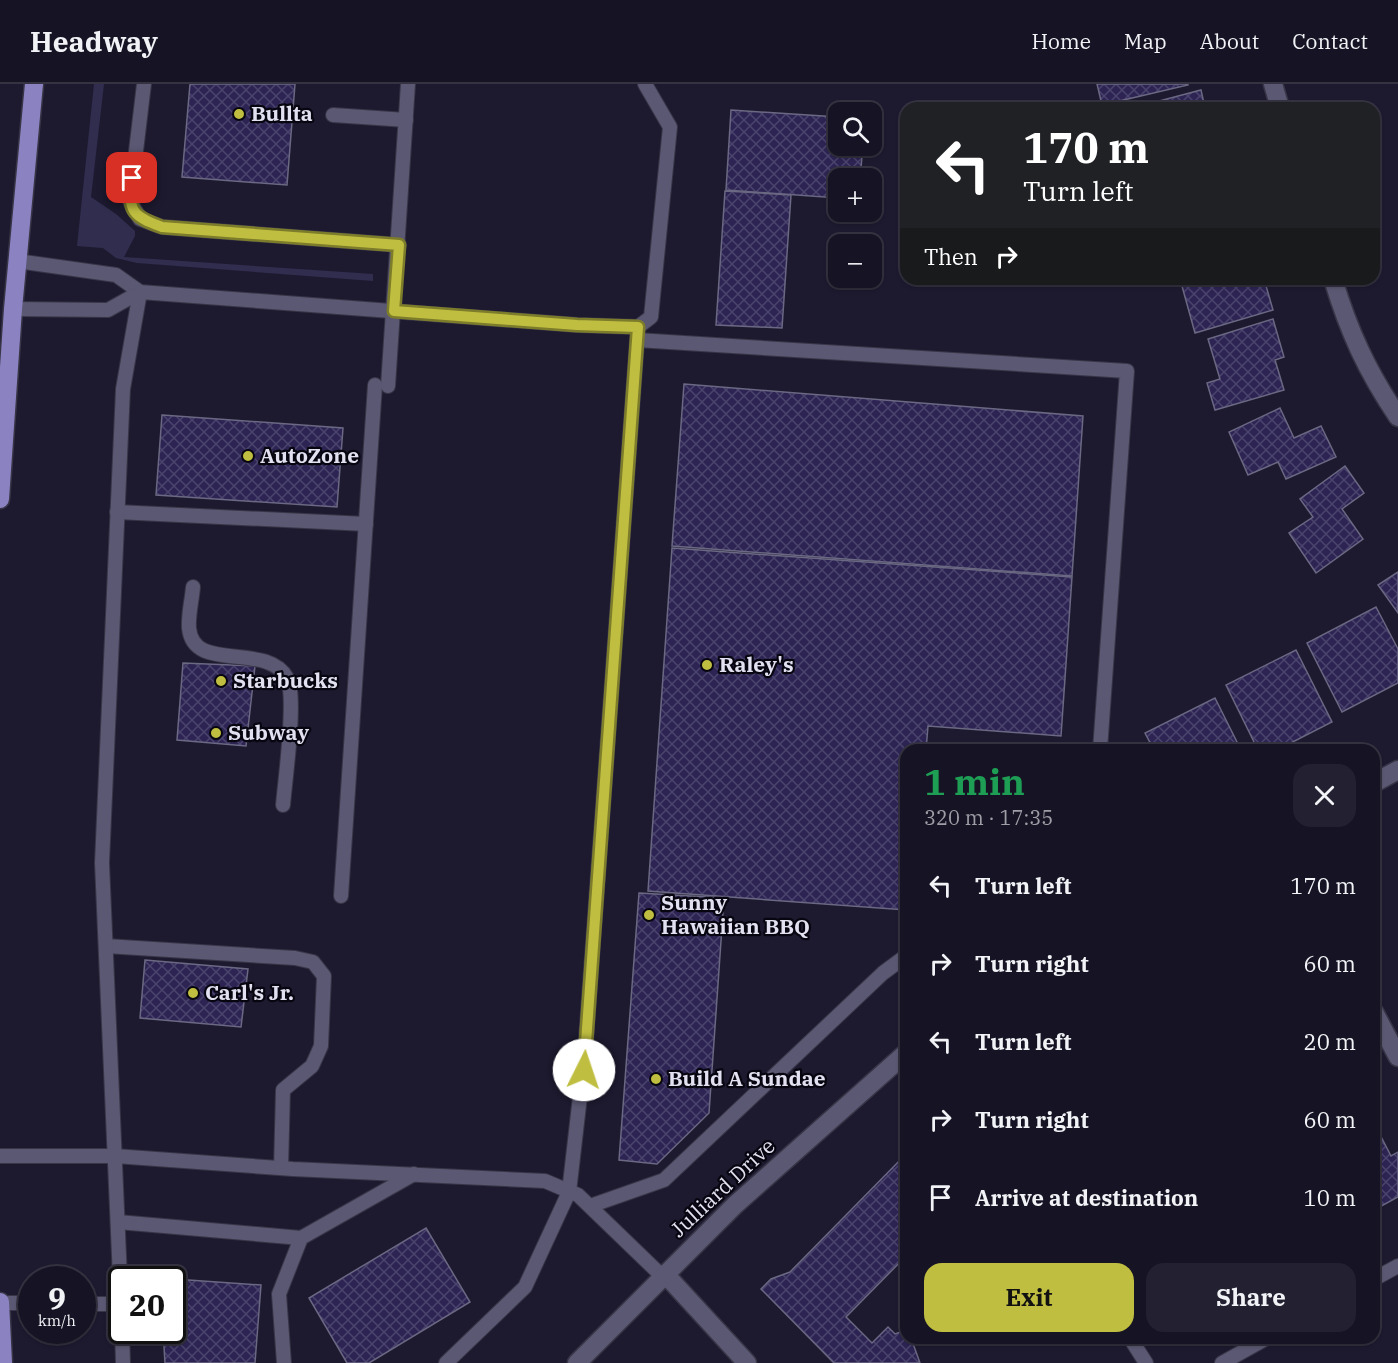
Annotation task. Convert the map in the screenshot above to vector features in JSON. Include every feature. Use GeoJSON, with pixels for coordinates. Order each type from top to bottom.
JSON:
{"type":"FeatureCollection","features":[{"type":"Feature","properties":{"kind":"main road"},"geometry":{"type":"LineString","coordinates":[[0,499],[13,309],[34,84]]}},
{"type":"Feature","properties":{"kind":"main road"},"geometry":{"type":"LineString","coordinates":[[0,1303],[3,1363]]}},
{"type":"Feature","properties":{"kind":"street"},"geometry":{"type":"LineString","coordinates":[[1273,84],[1278,102]]}},
{"type":"Feature","properties":{"kind":"street"},"geometry":{"type":"LineString","coordinates":[[1335,285],[1354,342],[1377,387],[1398,417]]}},
{"type":"Feature","properties":{"kind":"street"},"geometry":{"type":"LineString","coordinates":[[1380,780],[1398,770]]}},
{"type":"Feature","properties":{"kind":"street"},"geometry":{"type":"LineString","coordinates":[[1380,1023],[1398,1057]]}},
{"type":"Feature","properties":{"kind":"street","name":"Julliard Drive"},"geometry":{"type":"LineString","coordinates":[[577,1363],[735,1205],[900,1058]]}},
{"type":"Feature","properties":{"kind":"street"},"geometry":{"type":"LineString","coordinates":[[664,1275],[747,1363]]}},
{"type":"Feature","properties":{"kind":"lane"},"geometry":{"type":"LineString","coordinates":[[144,84],[129,201],[140,219],[162,227],[399,245]]}},
{"type":"Feature","properties":{"kind":"lane"},"geometry":{"type":"LineString","coordinates":[[341,896],[366,524],[382,386],[394,311],[408,84]]}},
{"type":"Feature","properties":{"kind":"lane"},"geometry":{"type":"LineString","coordinates":[[446,1363],[525,1287],[569,1192],[585,1053],[637,334],[651,317],[670,127],[645,84]]}},
{"type":"Feature","properties":{"kind":"lane"},"geometry":{"type":"LineString","coordinates":[[333,115],[406,120]]}},
{"type":"Feature","properties":{"kind":"lane"},"geometry":{"type":"LineString","coordinates":[[17,261],[116,275],[140,292],[577,325],[637,334],[1127,371],[1100,744]]}},
{"type":"Feature","properties":{"kind":"lane"},"geometry":{"type":"LineString","coordinates":[[13,309],[108,310],[140,292]]}},
{"type":"Feature","properties":{"kind":"lane"},"geometry":{"type":"LineString","coordinates":[[120,1266],[102,863],[123,389],[140,292]]}},
{"type":"Feature","properties":{"kind":"lane"},"geometry":{"type":"LineString","coordinates":[[117,512],[366,524]]}},
{"type":"Feature","properties":{"kind":"lane"},"geometry":{"type":"LineString","coordinates":[[193,587],[189,630],[195,643],[210,654],[263,659],[275,664],[287,678],[292,704],[283,805]]}},
{"type":"Feature","properties":{"kind":"lane"},"geometry":{"type":"LineString","coordinates":[[106,946],[295,958],[313,962],[324,976],[321,1046],[312,1066],[283,1090],[281,1168]]}},
{"type":"Feature","properties":{"kind":"lane"},"geometry":{"type":"LineString","coordinates":[[590,1206],[664,1180],[883,973],[900,960]]}},
{"type":"Feature","properties":{"kind":"lane"},"geometry":{"type":"LineString","coordinates":[[0,1156],[115,1156],[281,1168],[545,1181],[578,1195],[664,1275]]}},
{"type":"Feature","properties":{"kind":"lane"},"geometry":{"type":"LineString","coordinates":[[118,1222],[301,1238],[414,1174]]}},
{"type":"Feature","properties":{"kind":"lane"},"geometry":{"type":"LineString","coordinates":[[284,1363],[279,1294],[301,1238]]}},
{"type":"Feature","properties":{"kind":"lane"},"geometry":{"type":"LineString","coordinates":[[1380,1276],[1398,1266]]}},
{"type":"Feature","properties":{"kind":"lane"},"geometry":{"type":"LineString","coordinates":[[0,1303],[18,1304]]}},
{"type":"Feature","properties":{"kind":"lane"},"geometry":{"type":"LineString","coordinates":[[122,1344],[123,1363]]}},
{"type":"Feature","properties":{"kind":"lane"},"geometry":{"type":"LineString","coordinates":[[1134,1344],[1146,1363]]}},
{"type":"Feature","properties":{"kind":"lane"},"geometry":{"type":"LineString","coordinates":[[1222,1363],[1256,1344]]}},
{"type":"Feature","properties":{"kind":"shaded area"},"geometry":{"type":"Polygon","coordinates":[[[94,84],[104,84],[91,197],[116,214],[135,231],[135,236],[124,257],[373,274],[373,281],[137,263],[116,258],[103,248],[77,246],[94,84]]]}},
{"type":"Feature","properties":{"kind":"building"},"geometry":{"type":"Polygon","coordinates":[[[190,84],[295,84],[287,185],[182,177],[190,84]]]}},
{"type":"Feature","properties":{"kind":"building"},"geometry":{"type":"Polygon","coordinates":[[[1097,84],[1188,84],[1115,102],[1101,102],[1097,84]]]}},
{"type":"Feature","properties":{"kind":"building"},"geometry":{"type":"Polygon","coordinates":[[[1201,90],[1204,102],[1155,102],[1201,90]]]}},
{"type":"Feature","properties":{"kind":"building"},"geometry":{"type":"Polygon","coordinates":[[[731,110],[828,116],[828,156],[862,156],[861,168],[828,168],[828,197],[726,190],[731,110]]]}},
{"type":"Feature","properties":{"kind":"building"},"geometry":{"type":"Polygon","coordinates":[[[725,191],[791,195],[782,328],[716,325],[725,191]]]}},
{"type":"Feature","properties":{"kind":"building"},"geometry":{"type":"Polygon","coordinates":[[[1182,285],[1266,285],[1273,310],[1195,333],[1182,285]]]}},
{"type":"Feature","properties":{"kind":"building"},"geometry":{"type":"Polygon","coordinates":[[[1273,319],[1284,357],[1275,360],[1284,390],[1215,410],[1207,383],[1220,379],[1208,339],[1273,319]]]}},
{"type":"Feature","properties":{"kind":"building"},"geometry":{"type":"Polygon","coordinates":[[[684,384],[1083,416],[1072,576],[672,546],[684,384]]]}},
{"type":"Feature","properties":{"kind":"building"},"geometry":{"type":"Polygon","coordinates":[[[1280,408],[1294,438],[1321,426],[1336,457],[1286,479],[1278,462],[1248,475],[1229,432],[1280,408]]]}},
{"type":"Feature","properties":{"kind":"building"},"geometry":{"type":"Polygon","coordinates":[[[162,415],[343,428],[337,507],[156,495],[162,415]]]}},
{"type":"Feature","properties":{"kind":"building"},"geometry":{"type":"Polygon","coordinates":[[[1345,466],[1364,493],[1342,509],[1363,539],[1316,573],[1289,533],[1313,517],[1300,499],[1345,466]]]}},
{"type":"Feature","properties":{"kind":"building"},"geometry":{"type":"Polygon","coordinates":[[[672,548],[1072,577],[1061,736],[928,726],[926,744],[900,744],[900,910],[648,891],[672,548]]]}},
{"type":"Feature","properties":{"kind":"building"},"geometry":{"type":"Polygon","coordinates":[[[1398,572],[1398,613],[1378,585],[1398,572]]]}},
{"type":"Feature","properties":{"kind":"building"},"geometry":{"type":"Polygon","coordinates":[[[1376,607],[1398,649],[1398,683],[1342,712],[1307,643],[1376,607]]]}},
{"type":"Feature","properties":{"kind":"building"},"geometry":{"type":"Polygon","coordinates":[[[1296,650],[1332,722],[1289,744],[1255,744],[1226,685],[1296,650]]]}},
{"type":"Feature","properties":{"kind":"building"},"geometry":{"type":"Polygon","coordinates":[[[183,663],[255,666],[246,746],[177,740],[183,663]]]}},
{"type":"Feature","properties":{"kind":"building"},"geometry":{"type":"Polygon","coordinates":[[[1215,698],[1238,744],[1151,744],[1145,733],[1215,698]]]}},
{"type":"Feature","properties":{"kind":"building"},"geometry":{"type":"Polygon","coordinates":[[[639,893],[724,898],[709,1113],[657,1164],[619,1160],[639,893]]]}},
{"type":"Feature","properties":{"kind":"building","name":"Carl's Jr."},"geometry":{"type":"Polygon","coordinates":[[[145,960],[248,969],[241,1027],[140,1018],[145,960]]]}},
{"type":"Feature","properties":{"kind":"building"},"geometry":{"type":"Polygon","coordinates":[[[1380,1135],[1391,1156],[1398,1152],[1398,1197],[1380,1207],[1380,1135]]]}},
{"type":"Feature","properties":{"kind":"building"},"geometry":{"type":"Polygon","coordinates":[[[900,1160],[900,1262],[846,1317],[872,1343],[888,1327],[895,1334],[900,1332],[900,1344],[913,1344],[920,1363],[834,1363],[761,1289],[771,1279],[790,1272],[900,1160]]]}},
{"type":"Feature","properties":{"kind":"building"},"geometry":{"type":"Polygon","coordinates":[[[426,1228],[470,1302],[369,1363],[347,1363],[309,1298],[426,1228]]]}},
{"type":"Feature","properties":{"kind":"building"},"geometry":{"type":"Polygon","coordinates":[[[186,1280],[261,1285],[255,1363],[165,1363],[164,1344],[186,1344],[186,1280]]]}},
{"type":"Feature","properties":{"kind":"place","name":"Bullta"},"geometry":{"type":"Point","coordinates":[239,114]}},
{"type":"Feature","properties":{"kind":"place","name":"AutoZone"},"geometry":{"type":"Point","coordinates":[248,456]}},
{"type":"Feature","properties":{"kind":"place","name":"Raley's"},"geometry":{"type":"Point","coordinates":[707,665]}},
{"type":"Feature","properties":{"kind":"place","name":"Starbucks"},"geometry":{"type":"Point","coordinates":[221,681]}},
{"type":"Feature","properties":{"kind":"place","name":"Subway"},"geometry":{"type":"Point","coordinates":[216,733]}},
{"type":"Feature","properties":{"kind":"place","name":"Sunny Hawaiian BBQ"},"geometry":{"type":"Point","coordinates":[649,915]}},
{"type":"Feature","properties":{"kind":"place","name":"Carl's Jr."},"geometry":{"type":"Point","coordinates":[193,993]}},
{"type":"Feature","properties":{"kind":"place","name":"Build A Sundae"},"geometry":{"type":"Point","coordinates":[656,1079]}},
{"type":"Feature","properties":{"kind":"route"},"geometry":{"type":"LineString","coordinates":[[132,178],[129,201],[140,219],[162,227],[399,245],[394,311],[577,325],[638,327],[584,1070]]}}]}
